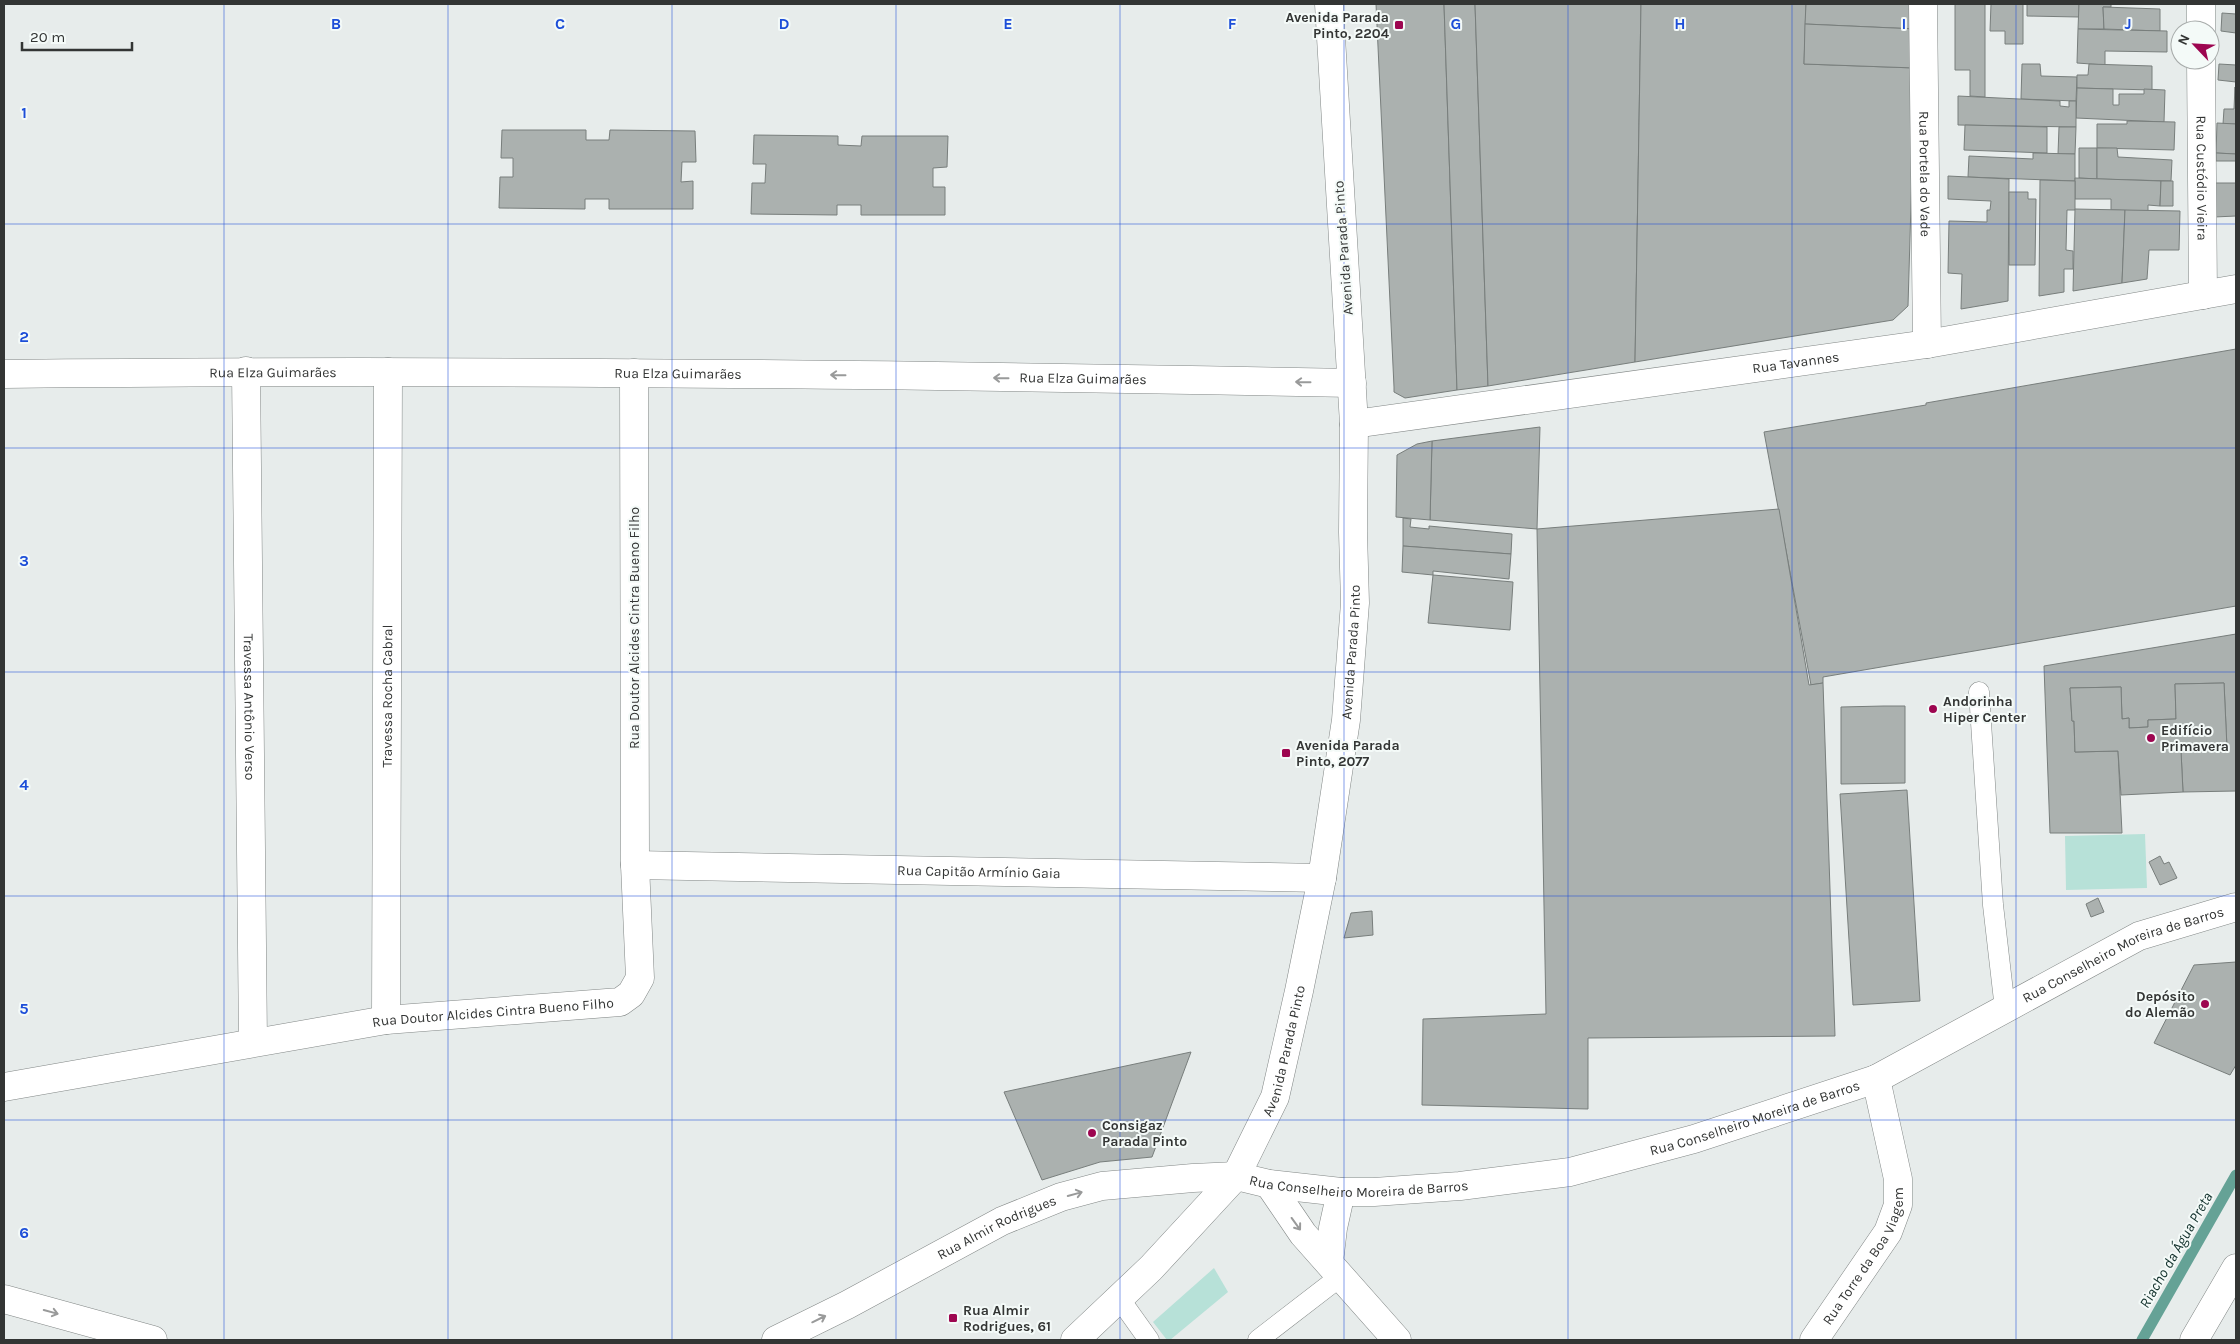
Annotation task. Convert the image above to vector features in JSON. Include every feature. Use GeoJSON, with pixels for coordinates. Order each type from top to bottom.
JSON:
{"type":"FeatureCollection","features":[{"type":"Feature","properties":{"kind":"street","name":"Avenida Parada Pinto"},"geometry":{"type":"LineString","coordinates":[[1089,1335],[1119,1298],[1151,1268],[1236,1176],[1275,1097],[1322,878],[1346,720],[1355,603],[1353,532],[1354,424],[1329,4]]}},
{"type":"Feature","properties":{"kind":"street","name":"Rua Portela do Vade"},"geometry":{"type":"LineString","coordinates":[[1923,4],[1927,344]]}},
{"type":"Feature","properties":{"kind":"street"},"geometry":{"type":"LineString","coordinates":[[2201,4],[2201,20]]}},
{"type":"Feature","properties":{"kind":"street","name":"Rua Custódio Vieira"},"geometry":{"type":"LineString","coordinates":[[2202,70],[2203,295]]}},
{"type":"Feature","properties":{"kind":"street","name":"Rua Tavannes"},"geometry":{"type":"LineString","coordinates":[[1354,424],[1927,344],[2236,289]]}},
{"type":"Feature","properties":{"kind":"street","name":"Rua Elza Guimarães"},"geometry":{"type":"LineString","coordinates":[[4,374],[246,371],[634,373],[1352,382]]}},
{"type":"Feature","properties":{"kind":"street","name":"Travessa Antônio Verso"},"geometry":{"type":"LineString","coordinates":[[246,371],[252,1042]]}},
{"type":"Feature","properties":{"kind":"street","name":"Travessa Rocha Cabral"},"geometry":{"type":"LineString","coordinates":[[386,1020],[388,372]]}},
{"type":"Feature","properties":{"kind":"street","name":"Rua Doutor Alcides Cintra Bueno Filho"},"geometry":{"type":"LineString","coordinates":[[4,1087],[386,1020],[620,1002],[632,994],[640,978],[635,865],[634,373]]}},
{"type":"Feature","properties":{"kind":"street","name":"Rua Capitão Armínio Gaia"},"geometry":{"type":"LineString","coordinates":[[635,865],[1322,878]]}},
{"type":"Feature","properties":{"kind":"street","name":"Rua Conselheiro Moreira de Barros"},"geometry":{"type":"LineString","coordinates":[[1236,1176],[1269,1184],[1342,1192],[1374,1192],[1460,1186],[1570,1172],[1694,1139],[1876,1079],[2138,936],[2236,907]]}},
{"type":"Feature","properties":{"kind":"street","name":"Rua Torre da Boa Viagem"},"geometry":{"type":"LineString","coordinates":[[1814,1340],[1888,1232],[1898,1204],[1898,1179],[1876,1079]]}},
{"type":"Feature","properties":{"kind":"street","name":"Rua Almir Rodrigues"},"geometry":{"type":"LineString","coordinates":[[776,1340],[847,1305],[1002,1221],[1061,1197],[1102,1186],[1236,1176]]}},
{"type":"Feature","properties":{"kind":"street"},"geometry":{"type":"LineString","coordinates":[[1269,1184],[1303,1234],[1397,1340]]}},
{"type":"Feature","properties":{"kind":"street"},"geometry":{"type":"LineString","coordinates":[[1335,1269],[1333,1228],[1342,1192]]}},
{"type":"Feature","properties":{"kind":"street"},"geometry":{"type":"LineString","coordinates":[[2194,1340],[2236,1268]]}},
{"type":"Feature","properties":{"kind":"street"},"geometry":{"type":"LineString","coordinates":[[4,1299],[152,1340]]}},
{"type":"Feature","properties":{"kind":"lane"},"geometry":{"type":"LineString","coordinates":[[1979,692],[1993,905],[2005,1009]]}},
{"type":"Feature","properties":{"kind":"lane"},"geometry":{"type":"LineString","coordinates":[[1258,1340],[1335,1269]]}},
{"type":"Feature","properties":{"kind":"lane"},"geometry":{"type":"LineString","coordinates":[[1119,1298],[1149,1340]]}},
{"type":"Feature","properties":{"kind":"green space"},"geometry":{"type":"Polygon","coordinates":[[[2145,834],[2147,888],[2066,890],[2065,836],[2145,834]]]}},
{"type":"Feature","properties":{"kind":"green space"},"geometry":{"type":"Polygon","coordinates":[[[1214,1268],[1228,1292],[1170,1340],[1167,1340],[1153,1322],[1214,1268]]]}},
{"type":"Feature","properties":{"kind":"building"},"geometry":{"type":"Polygon","coordinates":[[[1376,4],[1444,4],[1457,390],[1405,398],[1394,392],[1376,4]]]}},
{"type":"Feature","properties":{"kind":"building"},"geometry":{"type":"Polygon","coordinates":[[[1444,4],[1475,4],[1488,386],[1457,390],[1444,4]]]}},
{"type":"Feature","properties":{"kind":"building"},"geometry":{"type":"Polygon","coordinates":[[[1475,4],[1641,4],[1635,362],[1488,386],[1475,4]]]}},
{"type":"Feature","properties":{"kind":"building"},"geometry":{"type":"Polygon","coordinates":[[[1641,4],[1806,4],[1804,64],[1915,68],[1908,306],[1893,320],[1635,362],[1641,4]]]}},
{"type":"Feature","properties":{"kind":"building"},"geometry":{"type":"Polygon","coordinates":[[[1806,4],[1916,4],[1916,29],[1805,24],[1806,4]]]}},
{"type":"Feature","properties":{"kind":"building"},"geometry":{"type":"Polygon","coordinates":[[[1955,4],[1985,4],[1985,97],[1970,96],[1970,70],[1955,70],[1955,4]]]}},
{"type":"Feature","properties":{"kind":"building"},"geometry":{"type":"Polygon","coordinates":[[[1991,4],[2023,4],[2023,44],[2005,44],[2005,31],[1990,31],[1991,4]]]}},
{"type":"Feature","properties":{"kind":"building"},"geometry":{"type":"Polygon","coordinates":[[[2027,4],[2079,4],[2079,17],[2027,16],[2027,4]]]}},
{"type":"Feature","properties":{"kind":"building"},"geometry":{"type":"Polygon","coordinates":[[[2079,4],[2111,4],[2111,7],[2103,7],[2104,29],[2078,29],[2079,4]]]}},
{"type":"Feature","properties":{"kind":"building"},"geometry":{"type":"Polygon","coordinates":[[[2103,7],[2160,9],[2160,31],[2104,29],[2103,7]]]}},
{"type":"Feature","properties":{"kind":"building"},"geometry":{"type":"Polygon","coordinates":[[[2222,13],[2236,14],[2236,33],[2221,31],[2222,13]]]}},
{"type":"Feature","properties":{"kind":"building"},"geometry":{"type":"Polygon","coordinates":[[[1805,24],[1916,29],[1915,68],[1804,64],[1805,24]]]}},
{"type":"Feature","properties":{"kind":"building"},"geometry":{"type":"Polygon","coordinates":[[[2078,29],[2167,31],[2167,52],[2105,51],[2105,65],[2077,63],[2078,29]]]}},
{"type":"Feature","properties":{"kind":"building"},"geometry":{"type":"Polygon","coordinates":[[[2022,64],[2040,64],[2041,76],[2077,77],[2076,101],[2021,99],[2022,64]]]}},
{"type":"Feature","properties":{"kind":"building"},"geometry":{"type":"Polygon","coordinates":[[[2089,64],[2152,66],[2152,90],[2077,88],[2077,75],[2088,75],[2089,64]]]}},
{"type":"Feature","properties":{"kind":"building"},"geometry":{"type":"Polygon","coordinates":[[[2220,64],[2236,65],[2236,82],[2218,80],[2220,64]]]}},
{"type":"Feature","properties":{"kind":"building"},"geometry":{"type":"Polygon","coordinates":[[[2235,87],[2236,124],[2223,124],[2224,109],[2234,109],[2235,87]]]}},
{"type":"Feature","properties":{"kind":"building"},"geometry":{"type":"Polygon","coordinates":[[[2077,88],[2113,89],[2113,105],[2119,105],[2119,94],[2144,94],[2144,89],[2165,90],[2164,122],[2076,118],[2077,88]]]}},
{"type":"Feature","properties":{"kind":"building"},"geometry":{"type":"Polygon","coordinates":[[[1958,96],[2060,101],[2060,106],[2069,107],[2069,101],[2076,101],[2076,127],[1958,125],[1958,96]]]}},
{"type":"Feature","properties":{"kind":"building"},"geometry":{"type":"Polygon","coordinates":[[[2127,121],[2175,122],[2174,150],[2097,148],[2097,124],[2127,124],[2127,121]]]}},
{"type":"Feature","properties":{"kind":"building"},"geometry":{"type":"Polygon","coordinates":[[[2217,123],[2236,124],[2236,154],[2216,153],[2217,123]]]}},
{"type":"Feature","properties":{"kind":"building"},"geometry":{"type":"Polygon","coordinates":[[[1965,125],[2047,127],[2047,153],[1964,150],[1965,125]]]}},
{"type":"Feature","properties":{"kind":"building"},"geometry":{"type":"Polygon","coordinates":[[[2059,127],[2076,127],[2075,154],[2058,154],[2059,127]]]}},
{"type":"Feature","properties":{"kind":"building"},"geometry":{"type":"Polygon","coordinates":[[[502,130],[586,130],[586,140],[609,140],[610,130],[695,131],[696,162],[682,162],[681,182],[693,181],[693,209],[609,209],[609,199],[585,199],[585,209],[499,208],[500,177],[513,177],[513,158],[501,158],[502,130]]]}},
{"type":"Feature","properties":{"kind":"building"},"geometry":{"type":"Polygon","coordinates":[[[754,135],[838,136],[838,145],[861,146],[862,136],[948,136],[947,167],[933,168],[933,187],[945,187],[945,215],[861,215],[861,205],[837,205],[837,215],[751,214],[752,183],[765,183],[766,164],[753,164],[754,135]]]}},
{"type":"Feature","properties":{"kind":"building"},"geometry":{"type":"Polygon","coordinates":[[[2079,148],[2097,148],[2097,179],[2079,178],[2079,148]]]}},
{"type":"Feature","properties":{"kind":"building"},"geometry":{"type":"Polygon","coordinates":[[[2097,148],[2117,148],[2118,157],[2172,160],[2171,181],[2097,179],[2097,148]]]}},
{"type":"Feature","properties":{"kind":"building"},"geometry":{"type":"Polygon","coordinates":[[[2033,153],[2075,154],[2075,181],[1968,177],[1969,156],[2033,159],[2033,153]]]}},
{"type":"Feature","properties":{"kind":"building"},"geometry":{"type":"Polygon","coordinates":[[[2216,153],[2236,154],[2236,161],[2216,161],[2216,153]]]}},
{"type":"Feature","properties":{"kind":"building"},"geometry":{"type":"Polygon","coordinates":[[[1948,176],[2009,179],[2008,301],[1961,309],[1962,274],[1948,273],[1949,221],[1987,222],[1987,210],[1990,210],[1991,201],[1948,199],[1948,176]]]}},
{"type":"Feature","properties":{"kind":"building"},"geometry":{"type":"Polygon","coordinates":[[[2075,178],[2161,181],[2160,206],[2148,205],[2148,211],[2111,210],[2111,199],[2075,199],[2075,178]]]}},
{"type":"Feature","properties":{"kind":"building"},"geometry":{"type":"Polygon","coordinates":[[[2040,180],[2075,181],[2075,210],[2067,210],[2066,250],[2073,251],[2073,269],[2064,269],[2064,292],[2039,296],[2040,180]]]}},
{"type":"Feature","properties":{"kind":"building"},"geometry":{"type":"Polygon","coordinates":[[[2161,181],[2173,181],[2173,206],[2160,206],[2161,181]]]}},
{"type":"Feature","properties":{"kind":"building"},"geometry":{"type":"Polygon","coordinates":[[[2215,183],[2236,183],[2236,216],[2214,217],[2215,183]]]}},
{"type":"Feature","properties":{"kind":"building"},"geometry":{"type":"Polygon","coordinates":[[[2009,192],[2028,192],[2028,199],[2036,199],[2035,265],[2009,265],[2009,192]]]}},
{"type":"Feature","properties":{"kind":"building"},"geometry":{"type":"Polygon","coordinates":[[[2075,209],[2125,210],[2122,283],[2073,291],[2075,209]]]}},
{"type":"Feature","properties":{"kind":"building"},"geometry":{"type":"Polygon","coordinates":[[[2125,210],[2180,211],[2179,250],[2149,250],[2147,279],[2122,283],[2125,210]]]}},
{"type":"Feature","properties":{"kind":"building"},"geometry":{"type":"Polygon","coordinates":[[[2236,349],[2236,606],[1823,677],[1823,683],[1811,685],[1764,432],[2236,349]]]}},
{"type":"Feature","properties":{"kind":"building"},"geometry":{"type":"Polygon","coordinates":[[[1540,427],[1537,529],[1430,520],[1432,441],[1540,427]]]}},
{"type":"Feature","properties":{"kind":"building"},"geometry":{"type":"Polygon","coordinates":[[[1432,441],[1430,520],[1396,517],[1397,455],[1417,444],[1432,441]]]}},
{"type":"Feature","properties":{"kind":"building"},"geometry":{"type":"Polygon","coordinates":[[[1779,509],[1809,685],[1823,683],[1835,1036],[1588,1038],[1588,1109],[1422,1105],[1423,1019],[1546,1014],[1537,529],[1779,509]]]}},
{"type":"Feature","properties":{"kind":"building"},"geometry":{"type":"Polygon","coordinates":[[[1403,518],[1411,519],[1410,527],[1429,529],[1429,526],[1512,534],[1511,554],[1403,546],[1403,518]]]}},
{"type":"Feature","properties":{"kind":"building"},"geometry":{"type":"Polygon","coordinates":[[[1403,546],[1511,554],[1509,579],[1433,571],[1433,575],[1402,572],[1403,546]]]}},
{"type":"Feature","properties":{"kind":"building"},"geometry":{"type":"Polygon","coordinates":[[[1433,575],[1513,582],[1510,630],[1428,623],[1433,575]]]}},
{"type":"Feature","properties":{"kind":"building"},"geometry":{"type":"Polygon","coordinates":[[[2236,634],[2236,791],[2183,792],[2181,751],[2227,748],[2224,683],[2175,684],[2176,719],[2148,720],[2148,727],[2129,728],[2129,718],[2122,719],[2121,687],[2070,688],[2075,752],[2118,751],[2122,833],[2050,833],[2044,666],[2236,634]]]}},
{"type":"Feature","properties":{"kind":"building","name":"Edifício Primavera"},"geometry":{"type":"Polygon","coordinates":[[[2224,683],[2227,748],[2181,751],[2183,792],[2121,795],[2118,751],[2075,752],[2070,688],[2121,687],[2122,719],[2129,718],[2129,728],[2148,727],[2148,720],[2176,719],[2175,684],[2224,683]]]}},
{"type":"Feature","properties":{"kind":"building"},"geometry":{"type":"Polygon","coordinates":[[[1905,706],[1905,783],[1841,784],[1841,707],[1905,706]]]}},
{"type":"Feature","properties":{"kind":"building"},"geometry":{"type":"Polygon","coordinates":[[[1907,790],[1920,1001],[1853,1005],[1840,794],[1907,790]]]}},
{"type":"Feature","properties":{"kind":"building"},"geometry":{"type":"Polygon","coordinates":[[[2160,856],[2164,864],[2169,862],[2177,878],[2160,885],[2149,862],[2160,856]]]}},
{"type":"Feature","properties":{"kind":"building"},"geometry":{"type":"Polygon","coordinates":[[[2098,898],[2104,912],[2091,917],[2086,904],[2098,898]]]}},
{"type":"Feature","properties":{"kind":"building"},"geometry":{"type":"Polygon","coordinates":[[[1372,911],[1373,935],[1344,938],[1351,913],[1372,911]]]}},
{"type":"Feature","properties":{"kind":"building","name":"Depósito do Alemão"},"geometry":{"type":"Polygon","coordinates":[[[2236,962],[2236,1065],[2230,1075],[2154,1043],[2194,965],[2236,962]]]}},
{"type":"Feature","properties":{"kind":"building","name":"Consigaz Parada Pinto"},"geometry":{"type":"Polygon","coordinates":[[[1191,1052],[1152,1157],[1100,1162],[1042,1180],[1004,1092],[1191,1052]]]}},
{"type":"Feature","properties":{"kind":"waterway","name":"Riacho da Água Preta"},"geometry":{"type":"LineString","coordinates":[[2142,1340],[2236,1175]]}},
{"type":"Feature","properties":{"kind":"place","name":"Avenida Parada Pinto, 2204"},"geometry":{"type":"Point","coordinates":[1399,25]}},
{"type":"Feature","properties":{"kind":"place","name":"Andorinha Hiper Center"},"geometry":{"type":"Point","coordinates":[1933,709]}},
{"type":"Feature","properties":{"kind":"place","name":"Edifício Primavera"},"geometry":{"type":"Point","coordinates":[2151,738]}},
{"type":"Feature","properties":{"kind":"place","name":"Avenida Parada Pinto, 2077"},"geometry":{"type":"Point","coordinates":[1286,753]}},
{"type":"Feature","properties":{"kind":"place","name":"Depósito do Alemão"},"geometry":{"type":"Point","coordinates":[2205,1004]}},
{"type":"Feature","properties":{"kind":"place","name":"Consigaz Parada Pinto"},"geometry":{"type":"Point","coordinates":[1092,1133]}},
{"type":"Feature","properties":{"kind":"place","name":"Rua Almir Rodrigues, 61"},"geometry":{"type":"Point","coordinates":[953,1318]}}]}
